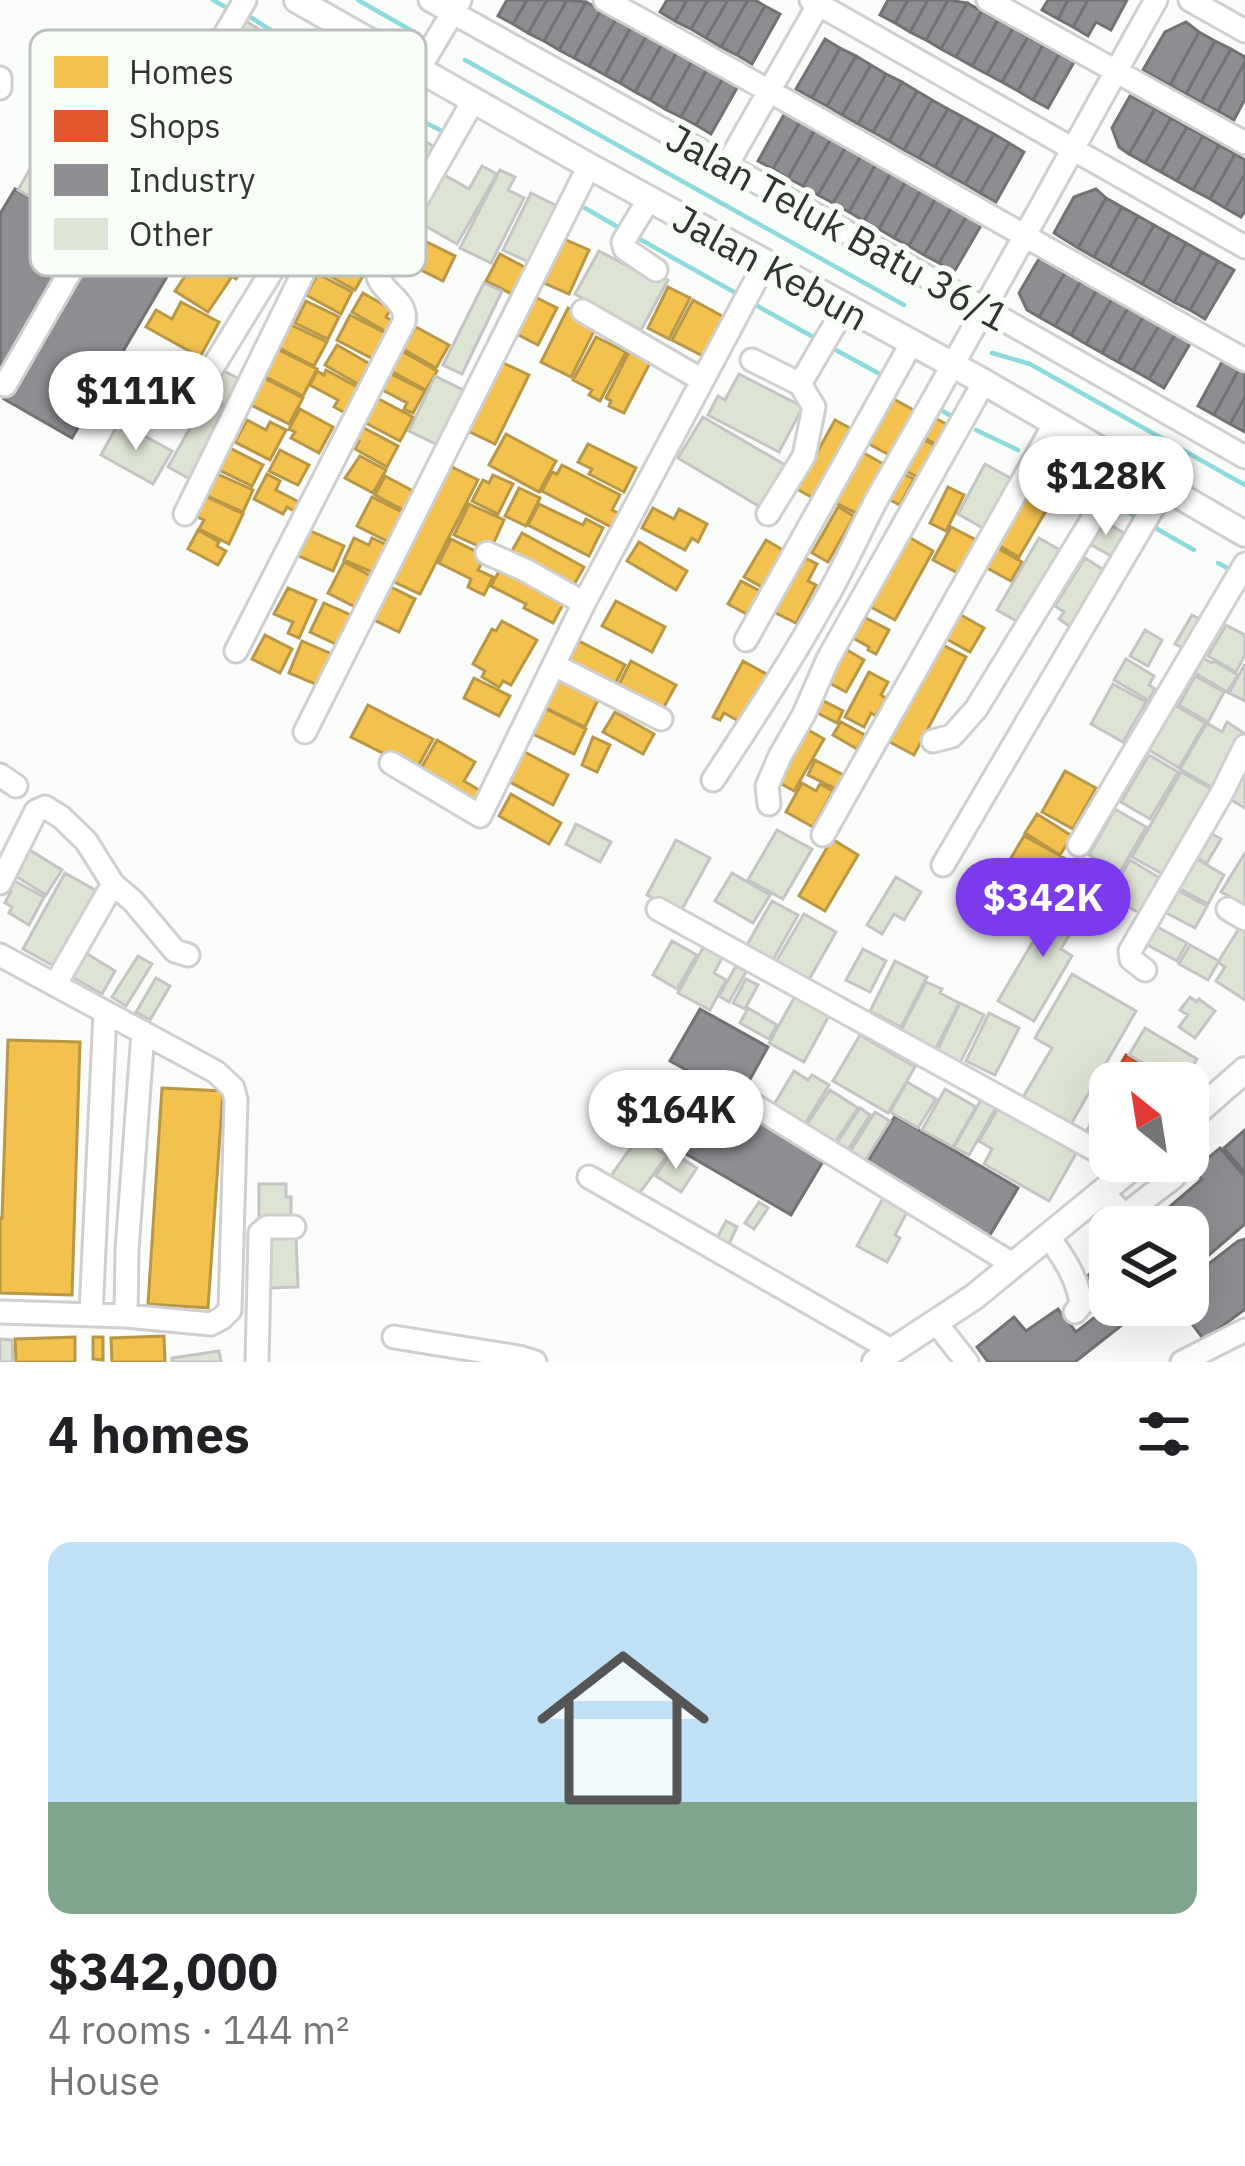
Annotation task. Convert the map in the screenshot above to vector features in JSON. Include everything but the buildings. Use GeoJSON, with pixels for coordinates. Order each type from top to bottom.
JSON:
{"type":"FeatureCollection","features":[{"type":"Feature","properties":{"kind":"main road","name":"Jalan Kebun"},"geometry":{"type":"LineString","coordinates":[[297,0],[350,30]]}},
{"type":"Feature","properties":{"kind":"main road","name":"Jalan Kebun"},"geometry":{"type":"LineString","coordinates":[[426,73],[984,382],[1245,534]]}},
{"type":"Feature","properties":{"kind":"main road"},"geometry":{"type":"LineString","coordinates":[[1209,1102],[1245,1070]]}},
{"type":"Feature","properties":{"kind":"main road"},"geometry":{"type":"LineString","coordinates":[[884,1356],[937,1324],[1049,1237],[1109,1182]]}},
{"type":"Feature","properties":{"kind":"street"},"geometry":{"type":"LineString","coordinates":[[228,30],[245,0]]}},
{"type":"Feature","properties":{"kind":"street","name":"Jalan Teluk Batu 36/1"},"geometry":{"type":"LineString","coordinates":[[430,0],[457,6],[1245,458]]}},
{"type":"Feature","properties":{"kind":"street"},"geometry":{"type":"LineString","coordinates":[[605,0],[1245,360]]}},
{"type":"Feature","properties":{"kind":"street"},"geometry":{"type":"LineString","coordinates":[[988,0],[1245,143]]}},
{"type":"Feature","properties":{"kind":"street"},"geometry":{"type":"LineString","coordinates":[[712,780],[827,597],[1156,0]]}},
{"type":"Feature","properties":{"kind":"street"},"geometry":{"type":"LineString","coordinates":[[1190,0],[1245,31]]}},
{"type":"Feature","properties":{"kind":"street"},"geometry":{"type":"LineString","coordinates":[[727,165],[817,1],[1245,247]]}},
{"type":"Feature","properties":{"kind":"street"},"geometry":{"type":"LineString","coordinates":[[426,43],[457,6]]}},
{"type":"Feature","properties":{"kind":"street"},"geometry":{"type":"LineString","coordinates":[[0,78],[0,88]]}},
{"type":"Feature","properties":{"kind":"street"},"geometry":{"type":"LineString","coordinates":[[426,184],[473,101]]}},
{"type":"Feature","properties":{"kind":"street"},"geometry":{"type":"LineString","coordinates":[[305,733],[589,166]]}},
{"type":"Feature","properties":{"kind":"street"},"geometry":{"type":"LineString","coordinates":[[649,200],[623,242],[656,270]]}},
{"type":"Feature","properties":{"kind":"street"},"geometry":{"type":"LineString","coordinates":[[391,763],[480,816],[584,602],[765,263]]}},
{"type":"Feature","properties":{"kind":"street"},"geometry":{"type":"LineString","coordinates":[[4,385],[67,276]]}},
{"type":"Feature","properties":{"kind":"street"},"geometry":{"type":"LineString","coordinates":[[138,405],[187,389],[211,370],[269,276]]}},
{"type":"Feature","properties":{"kind":"street"},"geometry":{"type":"LineString","coordinates":[[184,514],[301,276]]}},
{"type":"Feature","properties":{"kind":"street"},"geometry":{"type":"LineString","coordinates":[[236,651],[404,322],[402,304],[382,289],[378,276]]}},
{"type":"Feature","properties":{"kind":"street"},"geometry":{"type":"LineString","coordinates":[[800,384],[845,308]]}},
{"type":"Feature","properties":{"kind":"street"},"geometry":{"type":"LineString","coordinates":[[583,311],[702,380]]}},
{"type":"Feature","properties":{"kind":"street"},"geometry":{"type":"LineString","coordinates":[[746,640],[911,344]]}},
{"type":"Feature","properties":{"kind":"street"},"geometry":{"type":"LineString","coordinates":[[752,360],[800,384],[814,407],[804,456],[769,514]]}},
{"type":"Feature","properties":{"kind":"street"},"geometry":{"type":"LineString","coordinates":[[770,805],[767,786],[828,659],[984,382]]}},
{"type":"Feature","properties":{"kind":"street"},"geometry":{"type":"LineString","coordinates":[[824,835],[1054,425]]}},
{"type":"Feature","properties":{"kind":"street"},"geometry":{"type":"LineString","coordinates":[[933,741],[952,736],[976,709],[1125,466]]}},
{"type":"Feature","properties":{"kind":"street"},"geometry":{"type":"LineString","coordinates":[[943,865],[1164,488]]}},
{"type":"Feature","properties":{"kind":"street"},"geometry":{"type":"LineString","coordinates":[[487,553],[584,602]]}},
{"type":"Feature","properties":{"kind":"street"},"geometry":{"type":"LineString","coordinates":[[1079,845],[1245,564]]}},
{"type":"Feature","properties":{"kind":"street"},"geometry":{"type":"LineString","coordinates":[[554,665],[661,718]]}},
{"type":"Feature","properties":{"kind":"street"},"geometry":{"type":"LineString","coordinates":[[1145,970],[1131,959],[1130,950],[1245,746]]}},
{"type":"Feature","properties":{"kind":"street"},"geometry":{"type":"LineString","coordinates":[[0,883],[36,811],[44,807],[86,842],[113,884],[175,951],[188,955]]}},
{"type":"Feature","properties":{"kind":"street"},"geometry":{"type":"LineString","coordinates":[[56,985],[113,884]]}},
{"type":"Feature","properties":{"kind":"street"},"geometry":{"type":"LineString","coordinates":[[658,909],[1089,1143]]}},
{"type":"Feature","properties":{"kind":"street"},"geometry":{"type":"LineString","coordinates":[[0,955],[216,1072],[233,1088],[236,1100],[230,1310],[211,1324],[0,1312]]}},
{"type":"Feature","properties":{"kind":"street"},"geometry":{"type":"LineString","coordinates":[[92,1314],[105,1013]]}},
{"type":"Feature","properties":{"kind":"street"},"geometry":{"type":"LineString","coordinates":[[126,1316],[143,1032]]}},
{"type":"Feature","properties":{"kind":"street"},"geometry":{"type":"LineString","coordinates":[[744,1099],[1014,1264]]}},
{"type":"Feature","properties":{"kind":"street"},"geometry":{"type":"LineString","coordinates":[[590,1178],[884,1356]]}},
{"type":"Feature","properties":{"kind":"street"},"geometry":{"type":"LineString","coordinates":[[1102,1191],[1126,1214],[1168,1182]]}},
{"type":"Feature","properties":{"kind":"street"},"geometry":{"type":"LineString","coordinates":[[257,1362],[260,1233],[267,1227],[294,1227]]}},
{"type":"Feature","properties":{"kind":"street"},"geometry":{"type":"LineString","coordinates":[[1049,1237],[1079,1288],[1081,1305],[1075,1312]]}},
{"type":"Feature","properties":{"kind":"street"},"geometry":{"type":"LineString","coordinates":[[937,1324],[967,1362]]}},
{"type":"Feature","properties":{"kind":"street"},"geometry":{"type":"LineString","coordinates":[[1182,1362],[1245,1330]]}},
{"type":"Feature","properties":{"kind":"street"},"geometry":{"type":"LineString","coordinates":[[394,1337],[535,1362]]}},
{"type":"Feature","properties":{"kind":"waterway"},"geometry":{"type":"LineString","coordinates":[[213,0],[229,9]]}},
{"type":"Feature","properties":{"kind":"waterway"},"geometry":{"type":"LineString","coordinates":[[358,0],[410,30]]}},
{"type":"Feature","properties":{"kind":"waterway"},"geometry":{"type":"LineString","coordinates":[[247,15],[270,30]]}},
{"type":"Feature","properties":{"kind":"waterway"},"geometry":{"type":"LineString","coordinates":[[465,60],[904,305]]}},
{"type":"Feature","properties":{"kind":"waterway"},"geometry":{"type":"LineString","coordinates":[[426,123],[444,132]]}},
{"type":"Feature","properties":{"kind":"waterway"},"geometry":{"type":"LineString","coordinates":[[585,208],[623,230]]}},
{"type":"Feature","properties":{"kind":"waterway"},"geometry":{"type":"LineString","coordinates":[[636,237],[741,296]]}},
{"type":"Feature","properties":{"kind":"waterway"},"geometry":{"type":"LineString","coordinates":[[752,303],[815,338]]}},
{"type":"Feature","properties":{"kind":"waterway"},"geometry":{"type":"LineString","coordinates":[[834,349],[878,373]]}},
{"type":"Feature","properties":{"kind":"waterway"},"geometry":{"type":"LineString","coordinates":[[992,353],[1030,364],[1245,485]]}},
{"type":"Feature","properties":{"kind":"waterway"},"geometry":{"type":"LineString","coordinates":[[936,407],[956,419]]}},
{"type":"Feature","properties":{"kind":"waterway"},"geometry":{"type":"LineString","coordinates":[[976,430],[1018,450]]}},
{"type":"Feature","properties":{"kind":"waterway"},"geometry":{"type":"LineString","coordinates":[[1054,470],[1099,496]]}},
{"type":"Feature","properties":{"kind":"waterway"},"geometry":{"type":"LineString","coordinates":[[1114,504],[1140,519]]}},
{"type":"Feature","properties":{"kind":"waterway"},"geometry":{"type":"LineString","coordinates":[[1152,526],[1194,550]]}},
{"type":"Feature","properties":{"kind":"waterway"},"geometry":{"type":"LineString","coordinates":[[1218,563],[1229,569]]}}]}
